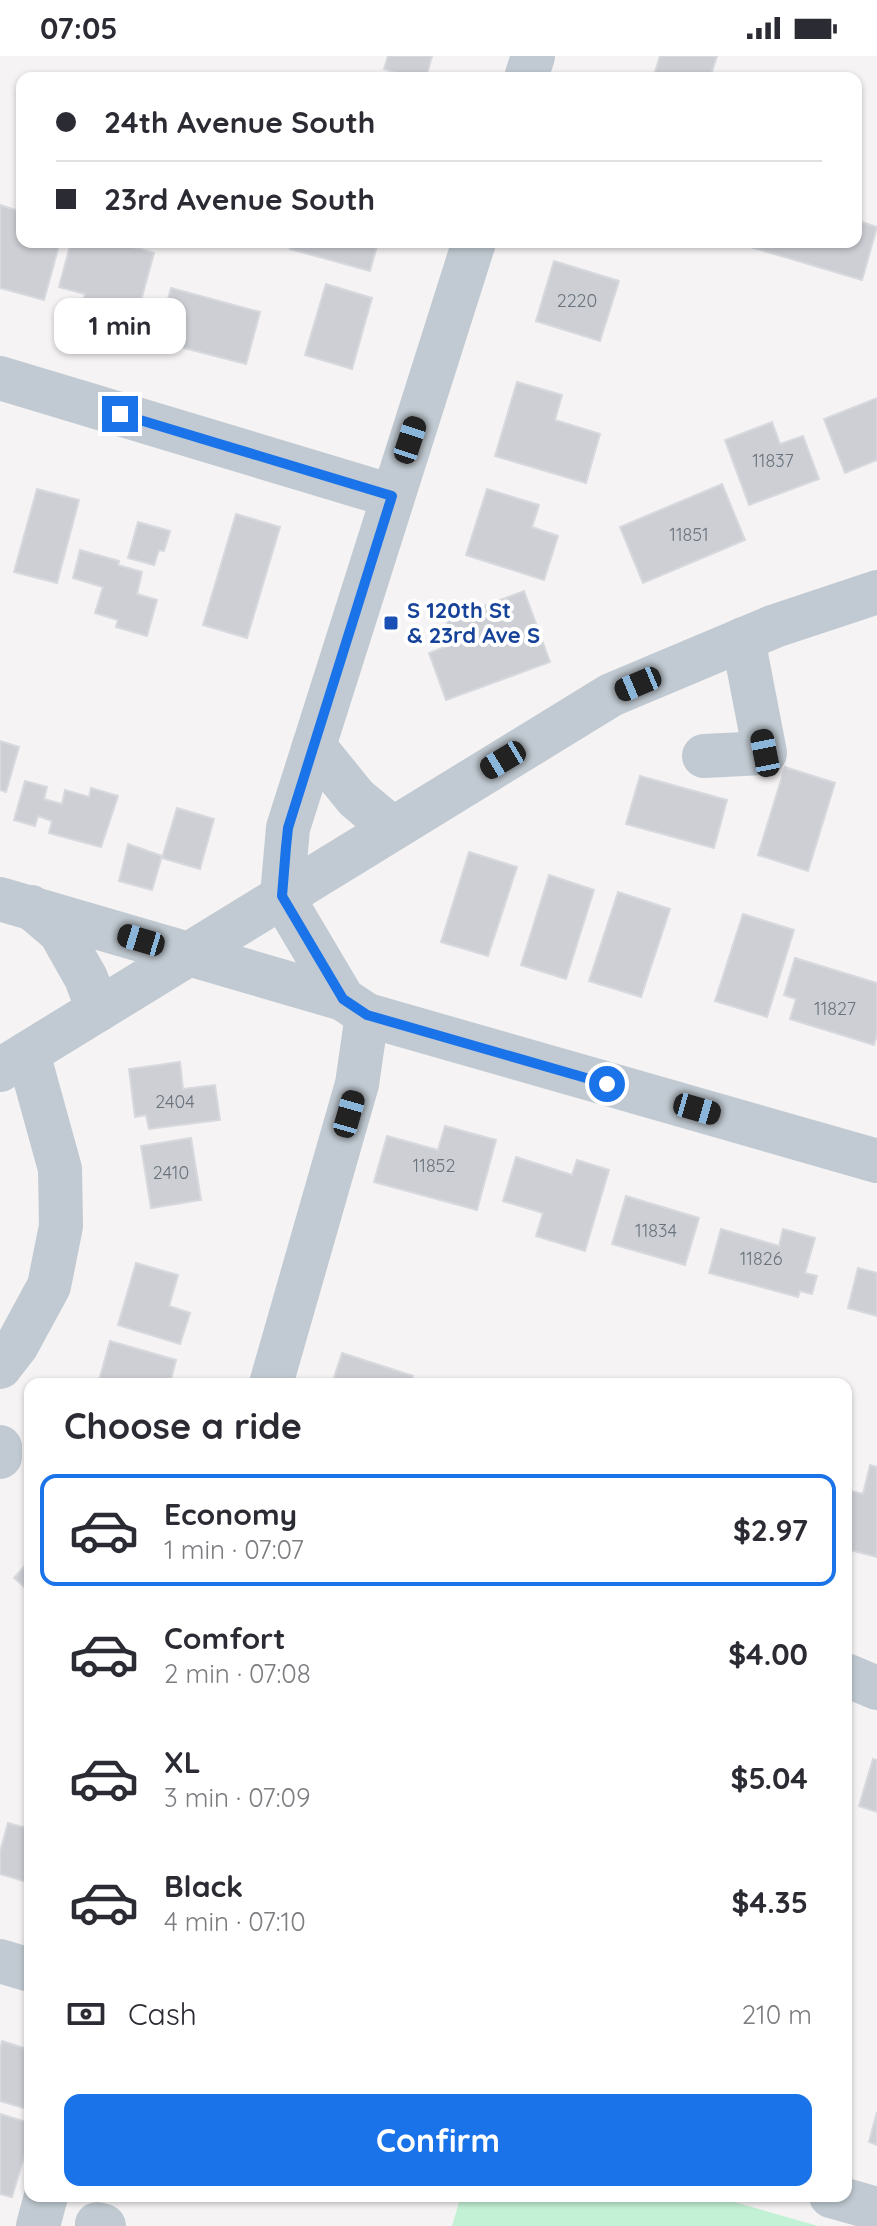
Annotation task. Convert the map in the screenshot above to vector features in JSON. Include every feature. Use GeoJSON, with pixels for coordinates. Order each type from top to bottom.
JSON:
{"type":"FeatureCollection","features":[{"type":"Feature","properties":{"kind":"street"},"geometry":{"type":"LineString","coordinates":[[273,1378],[357,1084],[355,1007],[282,896],[288,828],[472,248]]}},
{"type":"Feature","properties":{"kind":"street"},"geometry":{"type":"LineString","coordinates":[[0,378],[392,496]]}},
{"type":"Feature","properties":{"kind":"street"},"geometry":{"type":"LineString","coordinates":[[0,1367],[17,1345],[49,1286],[61,1226],[60,1169],[14,1062],[611,695],[775,626],[877,592]]}},
{"type":"Feature","properties":{"kind":"street"},"geometry":{"type":"LineString","coordinates":[[704,756],[765,753],[743,639]]}},
{"type":"Feature","properties":{"kind":"street"},"geometry":{"type":"LineString","coordinates":[[314,746],[356,798],[392,828]]}},
{"type":"Feature","properties":{"kind":"street"},"geometry":{"type":"LineString","coordinates":[[16,903],[877,1161]]}},
{"type":"Feature","properties":{"kind":"street"},"geometry":{"type":"LineString","coordinates":[[16,903],[60,932],[86,978],[98,1010]]}},
{"type":"Feature","properties":{"kind":"street"},"geometry":{"type":"LineString","coordinates":[[0,1447],[0,1457]]}},
{"type":"Feature","properties":{"kind":"street"},"geometry":{"type":"LineString","coordinates":[[852,1678],[877,1688]]}},
{"type":"Feature","properties":{"kind":"street"},"geometry":{"type":"LineString","coordinates":[[0,1961],[24,1968]]}},
{"type":"Feature","properties":{"kind":"street"},"geometry":{"type":"LineString","coordinates":[[38,2226],[44,2202]]}},
{"type":"Feature","properties":{"kind":"street"},"geometry":{"type":"LineString","coordinates":[[852,2202],[877,2209]]}},
{"type":"Feature","properties":{"kind":"green space"},"geometry":{"type":"Polygon","coordinates":[[[459,2202],[734,2202],[818,2226],[452,2226],[459,2202]]]}},
{"type":"Feature","properties":{"kind":"building"},"geometry":{"type":"Polygon","coordinates":[[[388,56],[432,56],[428,72],[384,69],[388,56]]]}},
{"type":"Feature","properties":{"kind":"building"},"geometry":{"type":"Polygon","coordinates":[[[660,56],[717,56],[712,72],[655,72],[660,56]]]}},
{"type":"Feature","properties":{"kind":"building"},"geometry":{"type":"Polygon","coordinates":[[[0,205],[16,210],[16,248],[58,248],[44,300],[0,288],[0,205]]]}},
{"type":"Feature","properties":{"kind":"building"},"geometry":{"type":"Polygon","coordinates":[[[862,222],[877,227],[862,280],[754,248],[862,248],[862,222]]]}},
{"type":"Feature","properties":{"kind":"building"},"geometry":{"type":"Polygon","coordinates":[[[69,248],[136,248],[154,253],[131,337],[77,322],[85,294],[59,287],[69,248]]]}},
{"type":"Feature","properties":{"kind":"building"},"geometry":{"type":"Polygon","coordinates":[[[290,248],[376,248],[370,271],[290,248]]]}},
{"type":"Feature","properties":{"kind":"building"},"geometry":{"type":"Polygon","coordinates":[[[554,261],[619,281],[600,341],[536,321],[554,261]]]}},
{"type":"Feature","properties":{"kind":"building"},"geometry":{"type":"Polygon","coordinates":[[[326,284],[372,298],[352,369],[305,355],[326,284]]]}},
{"type":"Feature","properties":{"kind":"building"},"geometry":{"type":"Polygon","coordinates":[[[171,288],[260,312],[246,364],[157,341],[171,288]]]}},
{"type":"Feature","properties":{"kind":"building"},"geometry":{"type":"Polygon","coordinates":[[[517,382],[562,395],[555,420],[600,434],[586,483],[495,456],[517,382]]]}},
{"type":"Feature","properties":{"kind":"building"},"geometry":{"type":"Polygon","coordinates":[[[877,398],[877,460],[845,473],[824,419],[877,398]]]}},
{"type":"Feature","properties":{"kind":"building"},"geometry":{"type":"Polygon","coordinates":[[[772,422],[780,444],[803,436],[819,479],[749,505],[725,440],[772,422]]]}},
{"type":"Feature","properties":{"kind":"building"},"geometry":{"type":"Polygon","coordinates":[[[722,484],[745,540],[643,583],[620,527],[722,484]]]}},
{"type":"Feature","properties":{"kind":"building"},"geometry":{"type":"Polygon","coordinates":[[[37,489],[79,500],[57,583],[14,572],[37,489]]]}},
{"type":"Feature","properties":{"kind":"building"},"geometry":{"type":"Polygon","coordinates":[[[487,489],[539,505],[532,527],[558,536],[544,580],[466,555],[487,489]]]}},
{"type":"Feature","properties":{"kind":"building"},"geometry":{"type":"Polygon","coordinates":[[[236,514],[280,527],[247,638],[203,625],[236,514]]]}},
{"type":"Feature","properties":{"kind":"building"},"geometry":{"type":"Polygon","coordinates":[[[138,522],[170,531],[164,551],[159,550],[154,565],[128,558],[138,522]]]}},
{"type":"Feature","properties":{"kind":"building"},"geometry":{"type":"Polygon","coordinates":[[[80,550],[119,561],[118,565],[142,572],[137,594],[157,600],[147,636],[116,627],[118,620],[95,613],[103,587],[73,578],[80,550]]]}},
{"type":"Feature","properties":{"kind":"building"},"geometry":{"type":"Polygon","coordinates":[[[524,591],[550,662],[446,700],[429,653],[455,643],[446,620],[524,591]]]}},
{"type":"Feature","properties":{"kind":"building"},"geometry":{"type":"Polygon","coordinates":[[[0,741],[19,747],[6,792],[0,790],[0,741]]]}},
{"type":"Feature","properties":{"kind":"building"},"geometry":{"type":"Polygon","coordinates":[[[785,767],[835,783],[808,871],[758,855],[785,767]]]}},
{"type":"Feature","properties":{"kind":"building"},"geometry":{"type":"Polygon","coordinates":[[[640,776],[727,800],[714,848],[626,824],[640,776]]]}},
{"type":"Feature","properties":{"kind":"building"},"geometry":{"type":"Polygon","coordinates":[[[25,781],[47,787],[44,799],[62,804],[65,790],[89,797],[91,788],[118,796],[101,847],[49,833],[52,821],[38,816],[35,826],[14,820],[25,781]]]}},
{"type":"Feature","properties":{"kind":"building"},"geometry":{"type":"Polygon","coordinates":[[[177,808],[214,819],[200,869],[162,858],[177,808]]]}},
{"type":"Feature","properties":{"kind":"building"},"geometry":{"type":"Polygon","coordinates":[[[128,844],[162,856],[152,890],[119,881],[128,844]]]}},
{"type":"Feature","properties":{"kind":"building"},"geometry":{"type":"Polygon","coordinates":[[[469,852],[517,867],[488,956],[441,942],[469,852]]]}},
{"type":"Feature","properties":{"kind":"building"},"geometry":{"type":"Polygon","coordinates":[[[549,875],[594,890],[566,979],[521,965],[549,875]]]}},
{"type":"Feature","properties":{"kind":"building"},"geometry":{"type":"Polygon","coordinates":[[[618,892],[670,909],[641,997],[589,981],[618,892]]]}},
{"type":"Feature","properties":{"kind":"building"},"geometry":{"type":"Polygon","coordinates":[[[743,914],[794,930],[767,1017],[715,1001],[743,914]]]}},
{"type":"Feature","properties":{"kind":"building"},"geometry":{"type":"Polygon","coordinates":[[[795,958],[877,983],[877,1034],[874,1045],[790,1019],[796,999],[784,995],[795,958]]]}},
{"type":"Feature","properties":{"kind":"building"},"geometry":{"type":"Polygon","coordinates":[[[180,1062],[183,1089],[215,1085],[220,1120],[149,1129],[146,1115],[135,1117],[129,1069],[180,1062]]]}},
{"type":"Feature","properties":{"kind":"building"},"geometry":{"type":"Polygon","coordinates":[[[445,1126],[496,1140],[477,1210],[374,1182],[387,1136],[438,1150],[445,1126]]]}},
{"type":"Feature","properties":{"kind":"building"},"geometry":{"type":"Polygon","coordinates":[[[191,1138],[201,1200],[151,1208],[141,1146],[191,1138]]]}},
{"type":"Feature","properties":{"kind":"building"},"geometry":{"type":"Polygon","coordinates":[[[516,1157],[572,1175],[577,1160],[609,1170],[585,1251],[536,1236],[543,1213],[503,1201],[516,1157]]]}},
{"type":"Feature","properties":{"kind":"building"},"geometry":{"type":"Polygon","coordinates":[[[626,1196],[699,1218],[685,1265],[612,1244],[626,1196]]]}},
{"type":"Feature","properties":{"kind":"building"},"geometry":{"type":"Polygon","coordinates":[[[721,1229],[779,1246],[783,1229],[815,1238],[805,1273],[817,1276],[812,1294],[800,1291],[798,1297],[709,1273],[721,1229]]]}},
{"type":"Feature","properties":{"kind":"building"},"geometry":{"type":"Polygon","coordinates":[[[136,1263],[178,1275],[169,1306],[190,1313],[180,1344],[118,1325],[136,1263]]]}},
{"type":"Feature","properties":{"kind":"building"},"geometry":{"type":"Polygon","coordinates":[[[858,1268],[877,1273],[877,1316],[848,1308],[858,1268]]]}},
{"type":"Feature","properties":{"kind":"building"},"geometry":{"type":"Polygon","coordinates":[[[110,1341],[176,1360],[172,1378],[100,1378],[110,1341]]]}},
{"type":"Feature","properties":{"kind":"building"},"geometry":{"type":"Polygon","coordinates":[[[342,1353],[413,1376],[412,1378],[334,1378],[342,1353]]]}},
{"type":"Feature","properties":{"kind":"building"},"geometry":{"type":"Polygon","coordinates":[[[870,1465],[877,1467],[877,1557],[852,1551],[852,1491],[863,1494],[870,1465]]]}},
{"type":"Feature","properties":{"kind":"building"},"geometry":{"type":"Polygon","coordinates":[[[24,1567],[24,1587],[14,1578],[24,1567]]]}},
{"type":"Feature","properties":{"kind":"building"},"geometry":{"type":"Polygon","coordinates":[[[873,1759],[877,1760],[877,1812],[859,1806],[873,1759]]]}},
{"type":"Feature","properties":{"kind":"building"},"geometry":{"type":"Polygon","coordinates":[[[8,1823],[24,1827],[24,1881],[0,1874],[0,1852],[8,1823]]]}},
{"type":"Feature","properties":{"kind":"building"},"geometry":{"type":"Polygon","coordinates":[[[2,2041],[24,2048],[24,2108],[0,2101],[2,2041]]]}},
{"type":"Feature","properties":{"kind":"building"},"geometry":{"type":"Polygon","coordinates":[[[877,2112],[877,2145],[869,2142],[877,2112]]]}},
{"type":"Feature","properties":{"kind":"building"},"geometry":{"type":"Polygon","coordinates":[[[0,2114],[24,2121],[24,2157],[12,2197],[0,2194],[0,2114]]]}},
{"type":"Feature","properties":{"kind":"place","name":"S 120th St & 23rd Ave S"},"geometry":{"type":"Point","coordinates":[391,623]}},
{"type":"Feature","properties":{"kind":"route"},"geometry":{"type":"LineString","coordinates":[[120,414],[392,496],[288,828],[282,896],[343,999],[358,1010],[607,1084]]}}]}
